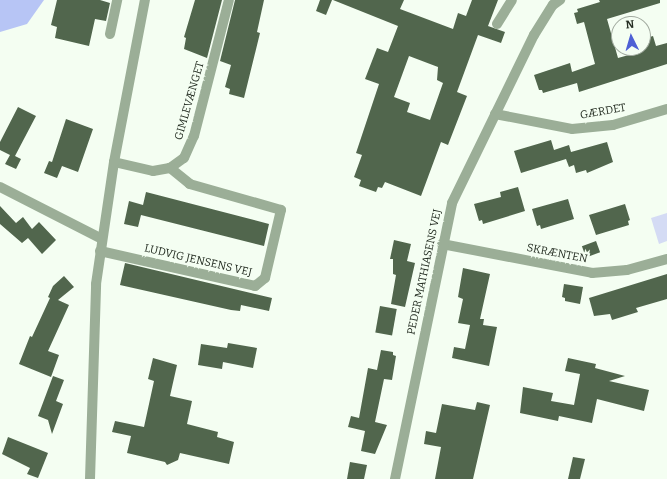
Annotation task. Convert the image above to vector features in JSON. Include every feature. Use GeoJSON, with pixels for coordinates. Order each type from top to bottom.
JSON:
{"type":"FeatureCollection","features":[{"type":"Feature","properties":{"kind":"street"},"geometry":{"type":"LineString","coordinates":[[110,34],[117,0]]}},
{"type":"Feature","properties":{"kind":"street"},"geometry":{"type":"LineString","coordinates":[[90,479],[96,284],[114,162],[145,0]]}},
{"type":"Feature","properties":{"kind":"street","name":"GIMLEVÆNGET"},"geometry":{"type":"LineString","coordinates":[[170,168],[184,158],[194,136],[229,0]]}},
{"type":"Feature","properties":{"kind":"street"},"geometry":{"type":"LineString","coordinates":[[497,24],[512,0]]}},
{"type":"Feature","properties":{"kind":"street","name":"PEDER MATHIASENS VEJ"},"geometry":{"type":"LineString","coordinates":[[395,479],[442,244],[452,203],[534,35],[553,2]]}},
{"type":"Feature","properties":{"kind":"street","name":"GÆRDET"},"geometry":{"type":"LineString","coordinates":[[495,114],[572,129],[613,125],[667,109]]}},
{"type":"Feature","properties":{"kind":"street"},"geometry":{"type":"LineString","coordinates":[[114,162],[153,171],[170,168]]}},
{"type":"Feature","properties":{"kind":"street","name":"LUDVIG JENSENS VEJ"},"geometry":{"type":"LineString","coordinates":[[100,251],[255,286],[266,278],[281,210],[190,184],[170,168]]}},
{"type":"Feature","properties":{"kind":"street"},"geometry":{"type":"LineString","coordinates":[[0,187],[102,239]]}},
{"type":"Feature","properties":{"kind":"street","name":"SKRÆNTEN"},"geometry":{"type":"LineString","coordinates":[[442,244],[592,273],[627,270],[667,259]]}},
{"type":"Feature","properties":{"kind":"shaded area"},"geometry":{"type":"Polygon","coordinates":[[[667,213],[667,241],[659,244],[651,218],[667,213]]]}},
{"type":"Feature","properties":{"kind":"water"},"geometry":{"type":"Polygon","coordinates":[[[0,0],[44,0],[27,24],[0,32],[0,0]]]}},
{"type":"Feature","properties":{"kind":"building"},"geometry":{"type":"Polygon","coordinates":[[[57,0],[100,0],[110,3],[106,21],[95,19],[89,46],[55,38],[57,27],[51,25],[57,0]]]}},
{"type":"Feature","properties":{"kind":"building"},"geometry":{"type":"Polygon","coordinates":[[[195,0],[222,0],[207,58],[184,49],[186,38],[184,37],[195,0]]]}},
{"type":"Feature","properties":{"kind":"building"},"geometry":{"type":"Polygon","coordinates":[[[235,0],[264,0],[257,32],[260,33],[244,98],[229,94],[230,89],[225,87],[231,65],[220,61],[235,0]]]}},
{"type":"Feature","properties":{"kind":"building"},"geometry":{"type":"Polygon","coordinates":[[[320,0],[332,0],[326,15],[316,11],[320,0]]]}},
{"type":"Feature","properties":{"kind":"building"},"geometry":{"type":"Polygon","coordinates":[[[333,0],[404,0],[400,9],[453,29],[458,13],[466,16],[472,0],[498,0],[488,26],[505,32],[501,43],[478,35],[457,92],[467,96],[448,145],[441,142],[421,196],[385,182],[382,188],[378,187],[376,192],[359,186],[361,180],[354,177],[362,155],[356,153],[379,84],[365,79],[377,48],[388,52],[398,26],[333,0]],[[409,56],[394,97],[410,103],[407,112],[430,120],[443,83],[437,80],[438,67],[409,56]]]}},
{"type":"Feature","properties":{"kind":"building"},"geometry":{"type":"Polygon","coordinates":[[[599,0],[660,0],[660,3],[617,16],[611,16],[611,18],[607,19],[611,33],[611,56],[617,56],[618,58],[625,56],[651,56],[651,37],[653,36],[656,46],[667,43],[667,64],[579,92],[577,83],[543,93],[542,90],[539,90],[534,75],[570,63],[572,72],[595,64],[584,22],[577,24],[574,13],[578,12],[577,9],[600,2],[599,0]]]}},
{"type":"Feature","properties":{"kind":"building"},"geometry":{"type":"Polygon","coordinates":[[[18,107],[36,116],[15,156],[21,159],[16,169],[5,164],[10,155],[0,150],[0,142],[18,107]]]}},
{"type":"Feature","properties":{"kind":"building"},"geometry":{"type":"Polygon","coordinates":[[[66,119],[93,129],[78,172],[62,166],[57,178],[44,173],[49,161],[52,162],[66,119]]]}},
{"type":"Feature","properties":{"kind":"building"},"geometry":{"type":"Polygon","coordinates":[[[551,140],[554,150],[569,145],[571,152],[607,142],[613,162],[587,173],[586,170],[576,173],[574,165],[569,167],[566,159],[521,173],[514,151],[551,140]]]}},
{"type":"Feature","properties":{"kind":"building"},"geometry":{"type":"Polygon","coordinates":[[[518,187],[525,211],[483,224],[482,220],[479,221],[474,204],[501,197],[500,192],[518,187]]]}},
{"type":"Feature","properties":{"kind":"building"},"geometry":{"type":"Polygon","coordinates":[[[146,192],[269,224],[264,246],[141,215],[138,227],[124,224],[129,201],[143,205],[146,192]]]}},
{"type":"Feature","properties":{"kind":"building"},"geometry":{"type":"Polygon","coordinates":[[[568,199],[574,219],[541,229],[540,225],[537,226],[532,209],[568,199]]]}},
{"type":"Feature","properties":{"kind":"building"},"geometry":{"type":"Polygon","coordinates":[[[625,204],[630,220],[628,221],[629,225],[596,235],[589,215],[625,204]]]}},
{"type":"Feature","properties":{"kind":"building"},"geometry":{"type":"Polygon","coordinates":[[[0,206],[16,223],[23,217],[32,229],[39,222],[56,240],[42,254],[28,238],[22,243],[0,224],[0,206]]]}},
{"type":"Feature","properties":{"kind":"building"},"geometry":{"type":"Polygon","coordinates":[[[394,240],[411,244],[407,261],[415,263],[405,307],[391,304],[396,275],[393,274],[393,259],[390,259],[394,240]]]}},
{"type":"Feature","properties":{"kind":"building"},"geometry":{"type":"Polygon","coordinates":[[[596,241],[600,252],[586,257],[582,246],[596,241]]]}},
{"type":"Feature","properties":{"kind":"building"},"geometry":{"type":"Polygon","coordinates":[[[125,263],[272,298],[269,311],[241,305],[240,311],[231,310],[120,285],[125,263]]]}},
{"type":"Feature","properties":{"kind":"building"},"geometry":{"type":"Polygon","coordinates":[[[463,268],[490,274],[480,319],[484,319],[483,325],[497,327],[489,366],[452,358],[454,347],[465,349],[470,325],[458,323],[463,299],[458,297],[463,268]]]}},
{"type":"Feature","properties":{"kind":"building"},"geometry":{"type":"Polygon","coordinates":[[[667,274],[667,299],[636,308],[638,312],[612,320],[610,314],[594,316],[589,298],[667,274]]]}},
{"type":"Feature","properties":{"kind":"building"},"geometry":{"type":"Polygon","coordinates":[[[64,276],[74,287],[58,300],[69,305],[48,351],[59,355],[51,377],[19,364],[30,336],[32,337],[50,298],[48,297],[53,286],[64,276]]]}},
{"type":"Feature","properties":{"kind":"building"},"geometry":{"type":"Polygon","coordinates":[[[564,284],[583,287],[580,304],[565,301],[565,298],[562,297],[564,284]]]}},
{"type":"Feature","properties":{"kind":"building"},"geometry":{"type":"Polygon","coordinates":[[[380,306],[397,309],[392,336],[375,333],[380,306]]]}},
{"type":"Feature","properties":{"kind":"building"},"geometry":{"type":"Polygon","coordinates":[[[228,343],[257,348],[253,368],[223,362],[222,369],[198,365],[201,344],[227,348],[228,343]]]}},
{"type":"Feature","properties":{"kind":"building"},"geometry":{"type":"Polygon","coordinates":[[[381,350],[393,352],[393,355],[396,356],[392,380],[384,379],[375,422],[387,425],[375,454],[361,451],[365,431],[348,427],[351,416],[359,418],[368,368],[377,370],[381,350]]]}},
{"type":"Feature","properties":{"kind":"building"},"geometry":{"type":"Polygon","coordinates":[[[153,358],[177,365],[170,396],[192,401],[187,424],[218,432],[217,437],[234,442],[229,464],[180,453],[178,460],[167,465],[165,462],[127,453],[131,436],[112,432],[115,421],[144,427],[154,381],[148,379],[153,358]]]}},
{"type":"Feature","properties":{"kind":"building"},"geometry":{"type":"Polygon","coordinates":[[[568,358],[596,364],[595,368],[625,376],[609,381],[649,390],[644,411],[597,399],[592,423],[559,416],[558,421],[520,413],[523,387],[553,393],[551,401],[574,405],[580,374],[565,371],[568,358]]]}},
{"type":"Feature","properties":{"kind":"building"},"geometry":{"type":"Polygon","coordinates":[[[53,376],[64,380],[56,401],[63,404],[52,434],[48,420],[38,416],[53,376]]]}},
{"type":"Feature","properties":{"kind":"building"},"geometry":{"type":"Polygon","coordinates":[[[477,402],[490,405],[473,479],[435,479],[441,447],[424,444],[426,431],[436,433],[442,404],[475,410],[477,402]]]}},
{"type":"Feature","properties":{"kind":"building"},"geometry":{"type":"Polygon","coordinates":[[[8,437],[48,453],[38,478],[27,474],[30,468],[2,454],[8,437]]]}},
{"type":"Feature","properties":{"kind":"building"},"geometry":{"type":"Polygon","coordinates":[[[573,457],[585,459],[580,479],[568,479],[573,457]]]}},
{"type":"Feature","properties":{"kind":"building"},"geometry":{"type":"Polygon","coordinates":[[[350,462],[367,465],[364,479],[347,479],[350,462]]]}}]}
